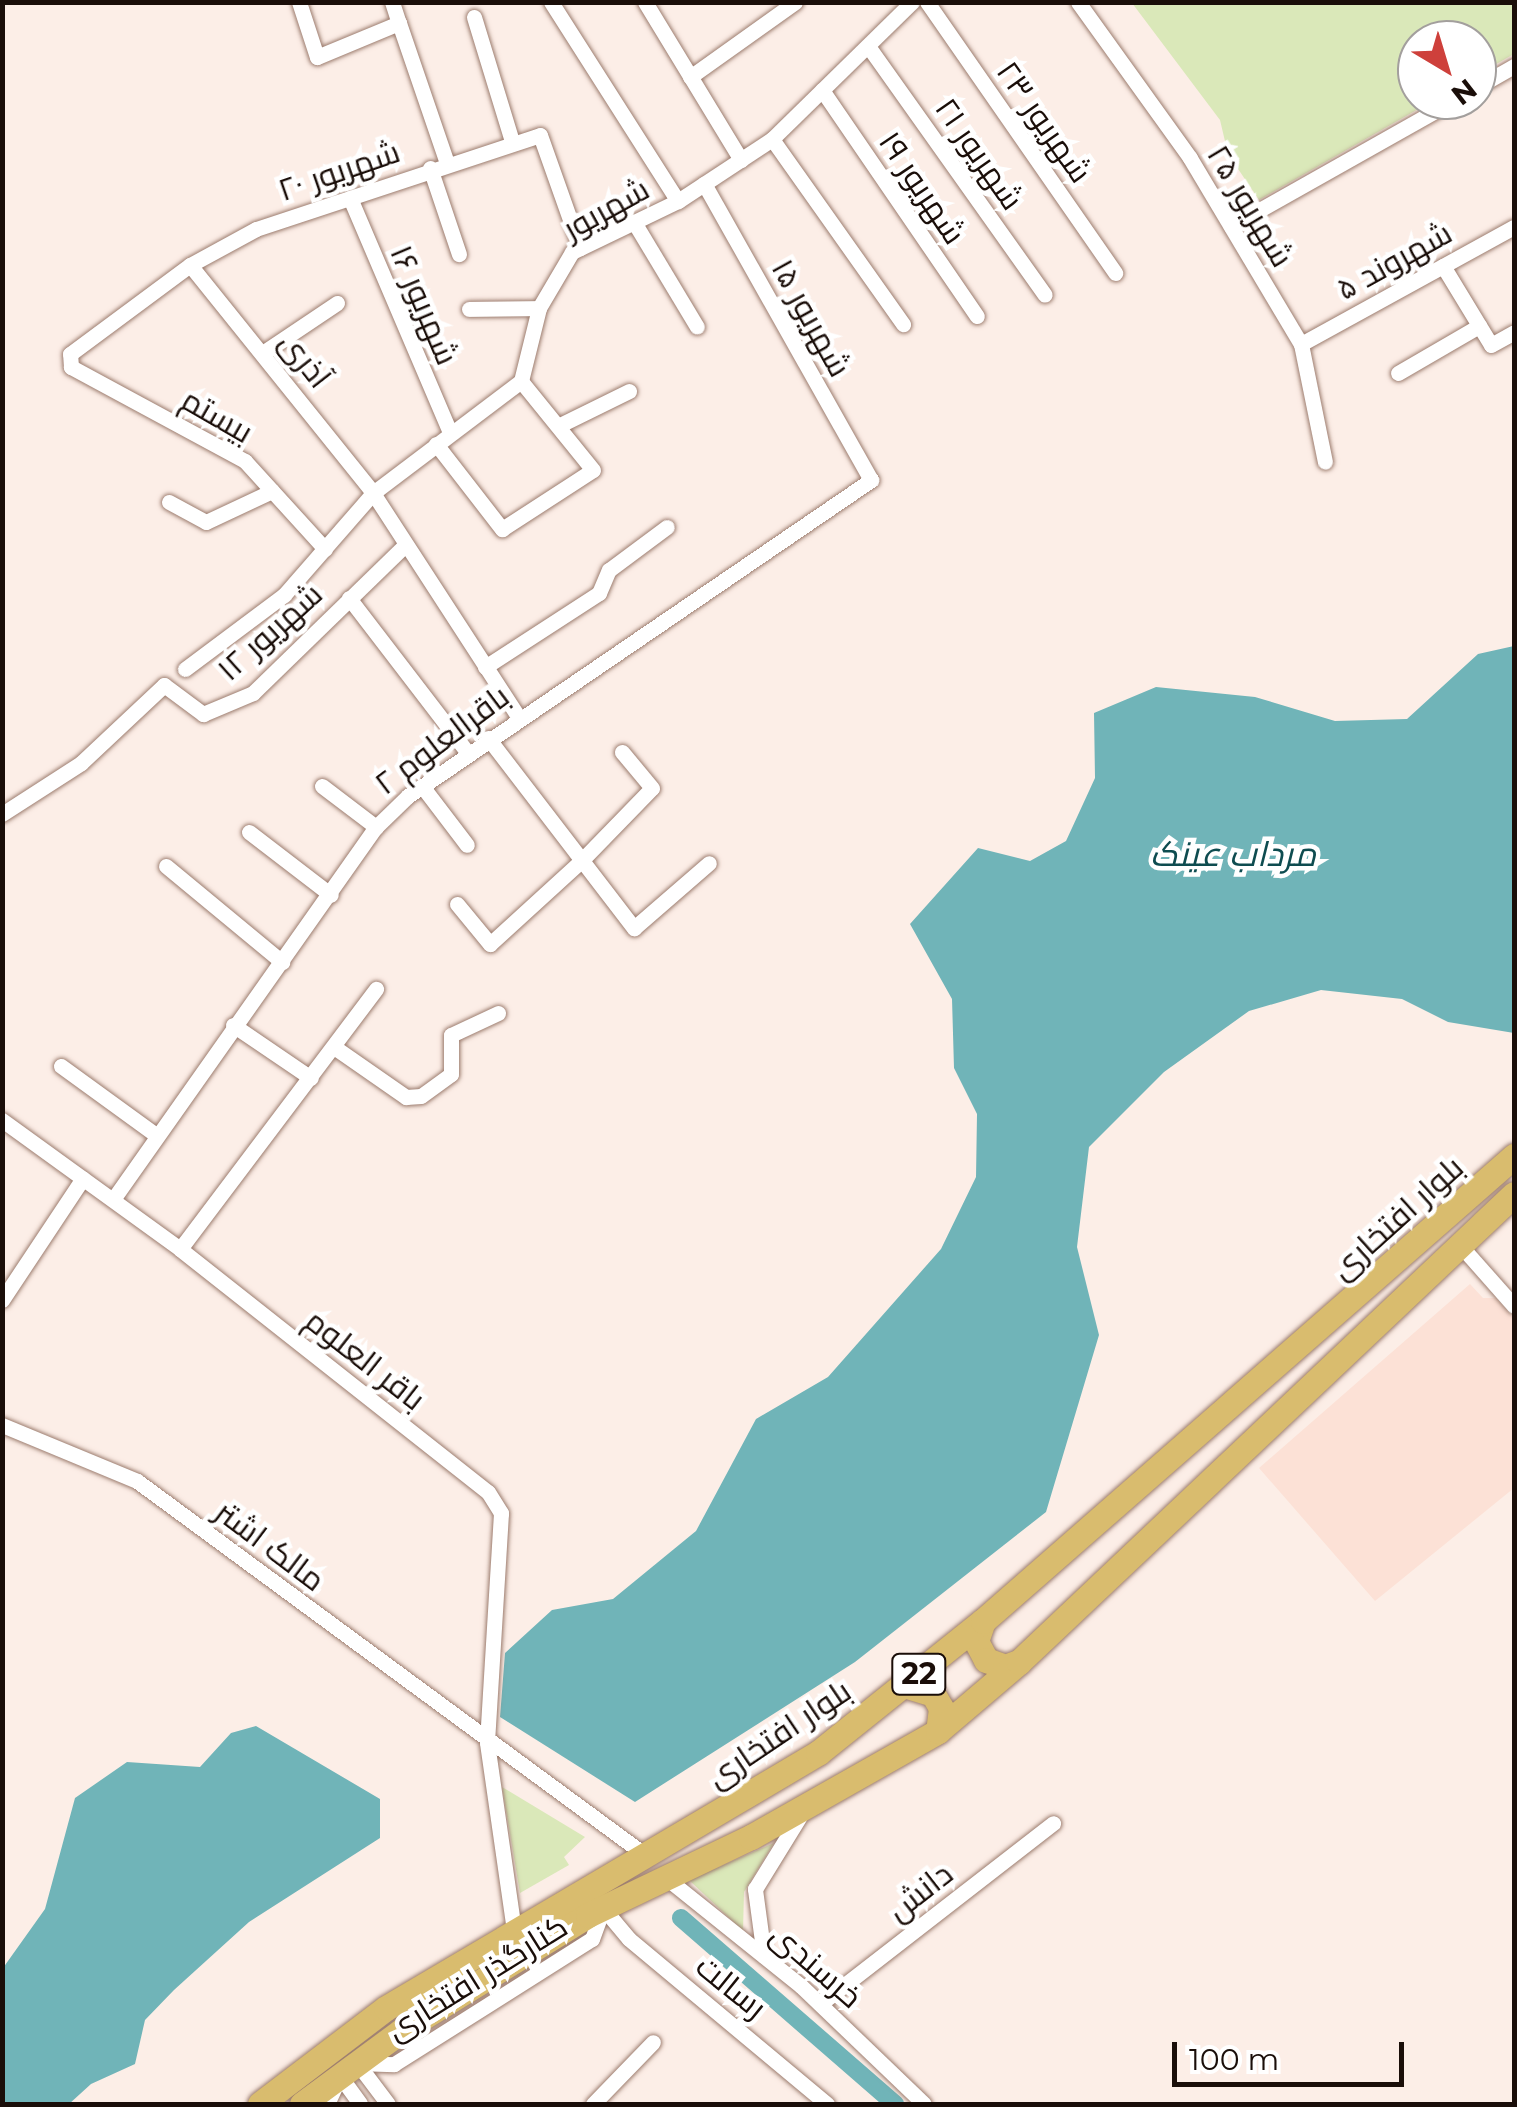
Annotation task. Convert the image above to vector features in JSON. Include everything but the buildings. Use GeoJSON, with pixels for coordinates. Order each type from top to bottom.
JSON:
{"type":"FeatureCollection","features":[{"type":"Feature","properties":{"kind":"highway","name":"بلوار افتخاری"},"geometry":{"type":"LineString","coordinates":[[302,2104],[348,2070],[603,1908],[818,1754],[983,1621],[1514,1156]]}},
{"type":"Feature","properties":{"kind":"highway","name":"بلوار افتخاری"},"geometry":{"type":"LineString","coordinates":[[260,2104],[386,2008],[514,1930],[657,1867],[806,1808],[938,1732],[1019,1662],[1514,1194]]}},
{"type":"Feature","properties":{"kind":"highway"},"geometry":{"type":"LineString","coordinates":[[983,1621],[976,1641],[986,1660],[1006,1667],[1019,1662]]}},
{"type":"Feature","properties":{"kind":"highway"},"geometry":{"type":"LineString","coordinates":[[904,1685],[934,1694],[942,1716],[938,1732]]}},
{"type":"Feature","properties":{"kind":"street"},"geometry":{"type":"LineString","coordinates":[[299,2],[317,57],[400,23]]}},
{"type":"Feature","properties":{"kind":"street"},"geometry":{"type":"LineString","coordinates":[[392,2],[447,163]]}},
{"type":"Feature","properties":{"kind":"street"},"geometry":{"type":"LineString","coordinates":[[550,2],[678,200]]}},
{"type":"Feature","properties":{"kind":"street"},"geometry":{"type":"LineString","coordinates":[[645,2],[741,160]]}},
{"type":"Feature","properties":{"kind":"street"},"geometry":{"type":"LineString","coordinates":[[690,77],[795,2]]}},
{"type":"Feature","properties":{"kind":"street","name":"شهریور"},"geometry":{"type":"LineString","coordinates":[[521,381],[539,308],[580,248],[678,200],[772,139],[912,2]]}},
{"type":"Feature","properties":{"kind":"street","name":"شهریور ۲۳"},"geometry":{"type":"LineString","coordinates":[[927,2],[1115,273]]}},
{"type":"Feature","properties":{"kind":"street","name":"شهریور ۲۵"},"geometry":{"type":"LineString","coordinates":[[1078,2],[1230,226],[1300,344],[1325,462]]}},
{"type":"Feature","properties":{"kind":"street"},"geometry":{"type":"LineString","coordinates":[[474,17],[512,141],[540,135],[580,248]]}},
{"type":"Feature","properties":{"kind":"street","name":"شهریور ۲۱"},"geometry":{"type":"LineString","coordinates":[[868,46],[1045,295]]}},
{"type":"Feature","properties":{"kind":"street","name":"شهریور ۱۹"},"geometry":{"type":"LineString","coordinates":[[822,90],[977,316]]}},
{"type":"Feature","properties":{"kind":"street"},"geometry":{"type":"LineString","coordinates":[[1230,226],[1418,120]]}},
{"type":"Feature","properties":{"kind":"street"},"geometry":{"type":"LineString","coordinates":[[772,139],[903,324]]}},
{"type":"Feature","properties":{"kind":"street","name":"شهریور ۲۰"},"geometry":{"type":"LineString","coordinates":[[70,354],[190,265],[256,228],[512,141]]}},
{"type":"Feature","properties":{"kind":"street"},"geometry":{"type":"LineString","coordinates":[[430,168],[459,254]]}},
{"type":"Feature","properties":{"kind":"street","name":"شهریور ۱۵"},"geometry":{"type":"LineString","coordinates":[[704,184],[871,480]]}},
{"type":"Feature","properties":{"kind":"street","name":"شهریور ۱۶"},"geometry":{"type":"LineString","coordinates":[[350,198],[450,434]]}},
{"type":"Feature","properties":{"kind":"street"},"geometry":{"type":"LineString","coordinates":[[634,222],[697,327]]}},
{"type":"Feature","properties":{"kind":"street","name":"شهروند ۵"},"geometry":{"type":"LineString","coordinates":[[1300,344],[1514,227]]}},
{"type":"Feature","properties":{"kind":"street","name":"آذری"},"geometry":{"type":"LineString","coordinates":[[190,265],[264,352],[373,493],[518,716]]}},
{"type":"Feature","properties":{"kind":"street"},"geometry":{"type":"LineString","coordinates":[[1443,266],[1491,345],[1514,332]]}},
{"type":"Feature","properties":{"kind":"street"},"geometry":{"type":"LineString","coordinates":[[264,352],[337,303]]}},
{"type":"Feature","properties":{"kind":"street"},"geometry":{"type":"LineString","coordinates":[[470,308],[539,308]]}},
{"type":"Feature","properties":{"kind":"street"},"geometry":{"type":"LineString","coordinates":[[1398,373],[1479,326]]}},
{"type":"Feature","properties":{"kind":"street","name":"بیستم"},"geometry":{"type":"LineString","coordinates":[[70,354],[71,367],[245,461],[325,549]]}},
{"type":"Feature","properties":{"kind":"street"},"geometry":{"type":"LineString","coordinates":[[186,669],[284,596],[373,493],[436,444],[521,381],[560,425],[592,470],[502,529],[436,444]]}},
{"type":"Feature","properties":{"kind":"street"},"geometry":{"type":"LineString","coordinates":[[560,425],[629,391]]}},
{"type":"Feature","properties":{"kind":"street","name":"باقرالعلوم ۲"},"geometry":{"type":"LineString","coordinates":[[114,1198],[233,1024],[331,895],[376,827],[422,786],[518,716],[871,480]]}},
{"type":"Feature","properties":{"kind":"street"},"geometry":{"type":"LineString","coordinates":[[168,502],[206,522],[272,491]]}},
{"type":"Feature","properties":{"kind":"street"},"geometry":{"type":"LineString","coordinates":[[485,667],[598,594],[609,570],[667,526]]}},
{"type":"Feature","properties":{"kind":"street","name":"شهریور ۱۲"},"geometry":{"type":"LineString","coordinates":[[2,814],[82,762],[164,686],[187,708],[203,714],[220,711],[252,693],[405,546]]}},
{"type":"Feature","properties":{"kind":"street"},"geometry":{"type":"LineString","coordinates":[[348,598],[468,752]]}},
{"type":"Feature","properties":{"kind":"street"},"geometry":{"type":"LineString","coordinates":[[488,738],[634,928],[710,863]]}},
{"type":"Feature","properties":{"kind":"street"},"geometry":{"type":"LineString","coordinates":[[458,904],[490,944],[582,860],[652,788],[622,752]]}},
{"type":"Feature","properties":{"kind":"street"},"geometry":{"type":"LineString","coordinates":[[322,786],[376,827]]}},
{"type":"Feature","properties":{"kind":"street"},"geometry":{"type":"LineString","coordinates":[[422,786],[467,845]]}},
{"type":"Feature","properties":{"kind":"street"},"geometry":{"type":"LineString","coordinates":[[249,832],[331,895]]}},
{"type":"Feature","properties":{"kind":"street"},"geometry":{"type":"LineString","coordinates":[[166,866],[282,962]]}},
{"type":"Feature","properties":{"kind":"street"},"geometry":{"type":"LineString","coordinates":[[180,1249],[376,990]]}},
{"type":"Feature","properties":{"kind":"street"},"geometry":{"type":"LineString","coordinates":[[334,1047],[406,1097],[421,1096],[451,1074],[451,1035],[498,1013]]}},
{"type":"Feature","properties":{"kind":"street"},"geometry":{"type":"LineString","coordinates":[[233,1024],[311,1078]]}},
{"type":"Feature","properties":{"kind":"street"},"geometry":{"type":"LineString","coordinates":[[62,1066],[156,1135]]}},
{"type":"Feature","properties":{"kind":"street","name":"باقر العلوم"},"geometry":{"type":"LineString","coordinates":[[2,1120],[180,1249],[488,1492],[502,1512],[487,1743],[514,1930]]}},
{"type":"Feature","properties":{"kind":"street"},"geometry":{"type":"LineString","coordinates":[[2,1300],[8,1281],[84,1178]]}},
{"type":"Feature","properties":{"kind":"street"},"geometry":{"type":"LineString","coordinates":[[1460,1245],[1514,1306]]}},
{"type":"Feature","properties":{"kind":"street","name":"مالک اشتر"},"geometry":{"type":"LineString","coordinates":[[2,1425],[137,1481],[487,1743]]}},
{"type":"Feature","properties":{"kind":"street"},"geometry":{"type":"LineString","coordinates":[[487,1743],[657,1867]]}},
{"type":"Feature","properties":{"kind":"street"},"geometry":{"type":"LineString","coordinates":[[764,1956],[755,1889],[806,1808]]}},
{"type":"Feature","properties":{"kind":"street","name":"دانش"},"geometry":{"type":"LineString","coordinates":[[820,2004],[1053,1823]]}},
{"type":"Feature","properties":{"kind":"street","name":"خرسندی"},"geometry":{"type":"LineString","coordinates":[[657,1867],[801,1986],[924,2104]]}},
{"type":"Feature","properties":{"kind":"street","name":"رسالت"},"geometry":{"type":"LineString","coordinates":[[603,1908],[629,1939],[827,2104]]}},
{"type":"Feature","properties":{"kind":"street"},"geometry":{"type":"LineString","coordinates":[[593,2104],[653,2042]]}},
{"type":"Feature","properties":{"kind":"street"},"geometry":{"type":"LineString","coordinates":[[328,2104],[348,2070]]}},
{"type":"Feature","properties":{"kind":"street"},"geometry":{"type":"LineString","coordinates":[[348,2070],[360,2104]]}},
{"type":"Feature","properties":{"kind":"street"},"geometry":{"type":"LineString","coordinates":[[348,2070],[388,2104]]}},
{"type":"Feature","properties":{"kind":"shaded area"},"geometry":{"type":"Polygon","coordinates":[[[1470,1284],[1483,1298],[1496,1298],[1514,1319],[1514,1488],[1375,1601],[1259,1468],[1470,1284]]]}},
{"type":"Feature","properties":{"kind":"green space"},"geometry":{"type":"Polygon","coordinates":[[[1132,3],[1514,3],[1514,54],[1497,64],[1497,20],[1397,20],[1399,120],[1259,200],[1228,154],[1220,120],[1132,3]]]}},
{"type":"Feature","properties":{"kind":"green space"},"geometry":{"type":"Polygon","coordinates":[[[502,1787],[585,1837],[564,1857],[569,1865],[520,1893],[502,1787]]]}},
{"type":"Feature","properties":{"kind":"green space"},"geometry":{"type":"Polygon","coordinates":[[[774,1843],[744,1892],[743,1931],[689,1880],[774,1843]]]}},
{"type":"Feature","properties":{"kind":"water","name":"مرداب عینک"},"geometry":{"type":"Polygon","coordinates":[[[1514,646],[1514,1033],[1448,1022],[1402,999],[1321,990],[1249,1011],[1164,1072],[1089,1147],[1077,1247],[1099,1335],[1046,1512],[855,1662],[635,1802],[500,1717],[505,1653],[552,1610],[613,1599],[696,1531],[756,1419],[828,1377],[941,1249],[976,1177],[977,1114],[954,1068],[952,999],[910,924],[978,848],[1030,861],[1066,841],[1095,778],[1094,713],[1156,687],[1255,697],[1335,721],[1407,719],[1478,654],[1514,646]]]}},
{"type":"Feature","properties":{"kind":"water"},"geometry":{"type":"Polygon","coordinates":[[[256,1726],[380,1799],[380,1838],[249,1922],[174,1990],[145,2020],[135,2064],[91,2084],[69,2104],[3,2104],[3,1968],[45,1909],[75,1798],[127,1762],[200,1767],[231,1733],[256,1726]]]}},
{"type":"Feature","properties":{"kind":"waterway"},"geometry":{"type":"LineString","coordinates":[[681,1918],[895,2104]]}}]}
